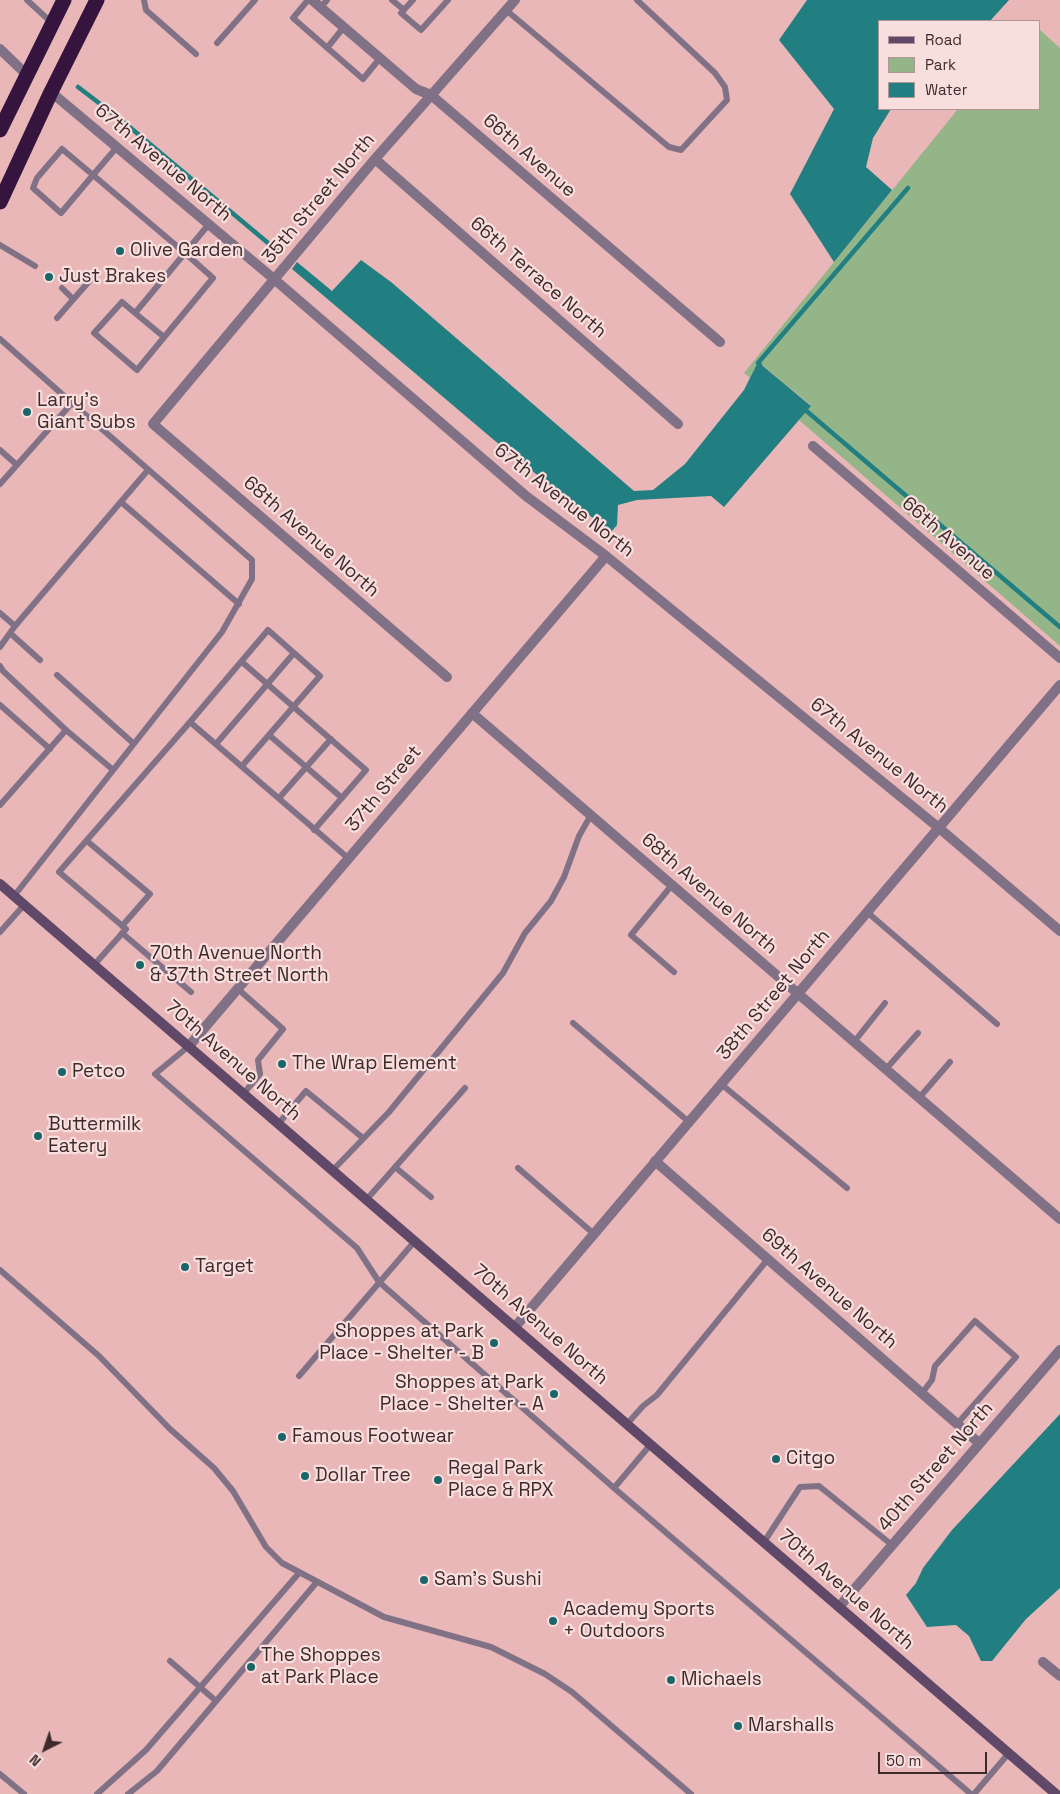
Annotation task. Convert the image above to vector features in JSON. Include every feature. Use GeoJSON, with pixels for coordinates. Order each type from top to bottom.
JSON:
{"type":"FeatureCollection","features":[{"type":"Feature","properties":{"kind":"highway"},"geometry":{"type":"LineString","coordinates":[[0,130],[64,0]]}},
{"type":"Feature","properties":{"kind":"highway"},"geometry":{"type":"LineString","coordinates":[[0,202],[51,92],[97,0]]}},
{"type":"Feature","properties":{"kind":"street","name":"66th Avenue"},"geometry":{"type":"LineString","coordinates":[[312,0],[324,4],[344,27],[416,89],[431,95],[720,342]]}},
{"type":"Feature","properties":{"kind":"street","name":"35th Street North"},"geometry":{"type":"LineString","coordinates":[[153,424],[375,159],[515,0]]}},
{"type":"Feature","properties":{"kind":"street"},"geometry":{"type":"LineString","coordinates":[[0,49],[26,74]]}},
{"type":"Feature","properties":{"kind":"street","name":"67th Avenue North"},"geometry":{"type":"LineString","coordinates":[[51,92],[274,279],[526,496],[606,556],[939,828],[1060,932]]}},
{"type":"Feature","properties":{"kind":"street","name":"66th Terrace North"},"geometry":{"type":"LineString","coordinates":[[375,159],[678,424]]}},
{"type":"Feature","properties":{"kind":"street","name":"68th Avenue North"},"geometry":{"type":"LineString","coordinates":[[153,424],[447,677]]}},
{"type":"Feature","properties":{"kind":"street","name":"66th Avenue"},"geometry":{"type":"LineString","coordinates":[[813,446],[1060,658]]}},
{"type":"Feature","properties":{"kind":"street","name":"37th Street"},"geometry":{"type":"LineString","coordinates":[[189,1046],[606,556]]}},
{"type":"Feature","properties":{"kind":"street","name":"38th Street North"},"geometry":{"type":"LineString","coordinates":[[515,1327],[1060,685]]}},
{"type":"Feature","properties":{"kind":"street","name":"68th Avenue North"},"geometry":{"type":"LineString","coordinates":[[472,713],[1060,1219]]}},
{"type":"Feature","properties":{"kind":"street","name":"70th Avenue North"},"geometry":{"type":"LineString","coordinates":[[0,884],[1056,1794]]}},
{"type":"Feature","properties":{"kind":"street","name":"69th Avenue North"},"geometry":{"type":"LineString","coordinates":[[655,1162],[979,1443]]}},
{"type":"Feature","properties":{"kind":"street","name":"40th Street North"},"geometry":{"type":"LineString","coordinates":[[839,1606],[1060,1350]]}},
{"type":"Feature","properties":{"kind":"street"},"geometry":{"type":"LineString","coordinates":[[1043,1662],[1060,1676]]}},
{"type":"Feature","properties":{"kind":"lane"},"geometry":{"type":"LineString","coordinates":[[27,0],[52,23]]}},
{"type":"Feature","properties":{"kind":"lane"},"geometry":{"type":"LineString","coordinates":[[144,0],[146,10],[196,54]]}},
{"type":"Feature","properties":{"kind":"lane"},"geometry":{"type":"LineString","coordinates":[[217,43],[255,0]]}},
{"type":"Feature","properties":{"kind":"lane"},"geometry":{"type":"LineString","coordinates":[[308,0],[292,18],[363,79],[380,58]]}},
{"type":"Feature","properties":{"kind":"lane"},"geometry":{"type":"LineString","coordinates":[[392,0],[404,10]]}},
{"type":"Feature","properties":{"kind":"lane"},"geometry":{"type":"LineString","coordinates":[[413,0],[401,14],[421,30],[448,0]]}},
{"type":"Feature","properties":{"kind":"lane"},"geometry":{"type":"LineString","coordinates":[[506,10],[669,147],[682,150],[727,100],[725,87],[715,72],[637,0]]}},
{"type":"Feature","properties":{"kind":"lane"},"geometry":{"type":"LineString","coordinates":[[327,48],[344,27]]}},
{"type":"Feature","properties":{"kind":"lane"},"geometry":{"type":"LineString","coordinates":[[117,147],[93,175],[61,213],[33,188],[37,178],[62,149],[93,175],[213,278],[137,370],[94,333],[122,302],[164,337]]}},
{"type":"Feature","properties":{"kind":"lane"},"geometry":{"type":"LineString","coordinates":[[135,313],[209,224]]}},
{"type":"Feature","properties":{"kind":"lane"},"geometry":{"type":"LineString","coordinates":[[0,245],[35,266]]}},
{"type":"Feature","properties":{"kind":"lane"},"geometry":{"type":"LineString","coordinates":[[57,318],[92,278]]}},
{"type":"Feature","properties":{"kind":"lane"},"geometry":{"type":"LineString","coordinates":[[62,288],[73,299]]}},
{"type":"Feature","properties":{"kind":"lane"},"geometry":{"type":"LineString","coordinates":[[0,339],[252,560],[252,579],[222,632],[112,769],[14,896]]}},
{"type":"Feature","properties":{"kind":"lane"},"geometry":{"type":"LineString","coordinates":[[0,484],[72,403]]}},
{"type":"Feature","properties":{"kind":"lane"},"geometry":{"type":"LineString","coordinates":[[0,450],[17,465]]}},
{"type":"Feature","properties":{"kind":"lane"},"geometry":{"type":"LineString","coordinates":[[0,647],[15,626],[148,470]]}},
{"type":"Feature","properties":{"kind":"lane"},"geometry":{"type":"LineString","coordinates":[[121,502],[239,604]]}},
{"type":"Feature","properties":{"kind":"lane"},"geometry":{"type":"LineString","coordinates":[[0,613],[15,626]]}},
{"type":"Feature","properties":{"kind":"lane"},"geometry":{"type":"LineString","coordinates":[[191,992],[59,872],[268,630],[320,676],[242,766]]}},
{"type":"Feature","properties":{"kind":"lane"},"geometry":{"type":"LineString","coordinates":[[10,633],[40,660]]}},
{"type":"Feature","properties":{"kind":"lane"},"geometry":{"type":"LineString","coordinates":[[216,744],[294,653]]}},
{"type":"Feature","properties":{"kind":"lane"},"geometry":{"type":"LineString","coordinates":[[242,662],[366,770],[314,830]]}},
{"type":"Feature","properties":{"kind":"lane"},"geometry":{"type":"LineString","coordinates":[[0,666],[3,671],[66,730],[112,769]]}},
{"type":"Feature","properties":{"kind":"lane"},"geometry":{"type":"LineString","coordinates":[[57,675],[134,742]]}},
{"type":"Feature","properties":{"kind":"lane"},"geometry":{"type":"LineString","coordinates":[[0,705],[50,749]]}},
{"type":"Feature","properties":{"kind":"lane"},"geometry":{"type":"LineString","coordinates":[[190,722],[348,858]]}},
{"type":"Feature","properties":{"kind":"lane"},"geometry":{"type":"LineString","coordinates":[[0,805],[66,730]]}},
{"type":"Feature","properties":{"kind":"lane"},"geometry":{"type":"LineString","coordinates":[[269,735],[342,798]]}},
{"type":"Feature","properties":{"kind":"lane"},"geometry":{"type":"LineString","coordinates":[[279,798],[331,739]]}},
{"type":"Feature","properties":{"kind":"lane"},"geometry":{"type":"LineString","coordinates":[[333,1170],[389,1112],[503,973],[526,933],[550,901],[564,877],[578,836],[591,815]]}},
{"type":"Feature","properties":{"kind":"lane"},"geometry":{"type":"LineString","coordinates":[[87,841],[150,894],[94,965]]}},
{"type":"Feature","properties":{"kind":"lane"},"geometry":{"type":"LineString","coordinates":[[672,885],[631,935],[674,972]]}},
{"type":"Feature","properties":{"kind":"lane"},"geometry":{"type":"LineString","coordinates":[[0,932],[24,905]]}},
{"type":"Feature","properties":{"kind":"lane"},"geometry":{"type":"LineString","coordinates":[[867,912],[997,1024]]}},
{"type":"Feature","properties":{"kind":"lane"},"geometry":{"type":"LineString","coordinates":[[238,989],[283,1029],[258,1060],[260,1074],[244,1093]]}},
{"type":"Feature","properties":{"kind":"lane"},"geometry":{"type":"LineString","coordinates":[[854,1042],[885,1003]]}},
{"type":"Feature","properties":{"kind":"lane"},"geometry":{"type":"LineString","coordinates":[[573,1023],[689,1122]]}},
{"type":"Feature","properties":{"kind":"lane"},"geometry":{"type":"LineString","coordinates":[[886,1069],[918,1033]]}},
{"type":"Feature","properties":{"kind":"lane"},"geometry":{"type":"LineString","coordinates":[[189,1046],[155,1074],[357,1248],[379,1282],[614,1488],[972,1794],[1009,1753]]}},
{"type":"Feature","properties":{"kind":"lane"},"geometry":{"type":"LineString","coordinates":[[919,1098],[950,1062]]}},
{"type":"Feature","properties":{"kind":"lane"},"geometry":{"type":"LineString","coordinates":[[721,1084],[847,1188]]}},
{"type":"Feature","properties":{"kind":"lane"},"geometry":{"type":"LineString","coordinates":[[367,1199],[466,1088]]}},
{"type":"Feature","properties":{"kind":"lane"},"geometry":{"type":"LineString","coordinates":[[279,1123],[306,1091],[363,1138]]}},
{"type":"Feature","properties":{"kind":"lane"},"geometry":{"type":"LineString","coordinates":[[394,1167],[431,1197]]}},
{"type":"Feature","properties":{"kind":"lane"},"geometry":{"type":"LineString","coordinates":[[518,1168],[594,1234]]}},
{"type":"Feature","properties":{"kind":"lane"},"geometry":{"type":"LineString","coordinates":[[299,1376],[415,1241]]}},
{"type":"Feature","properties":{"kind":"lane"},"geometry":{"type":"LineString","coordinates":[[627,1424],[663,1388],[768,1259]]}},
{"type":"Feature","properties":{"kind":"lane"},"geometry":{"type":"LineString","coordinates":[[0,1270],[99,1356],[170,1429],[214,1468],[233,1491],[266,1547],[282,1562],[316,1583],[384,1617],[491,1647],[544,1674],[572,1692],[691,1794]]}},
{"type":"Feature","properties":{"kind":"lane"},"geometry":{"type":"LineString","coordinates":[[922,1393],[932,1380],[935,1366],[975,1321],[1016,1357],[957,1424]]}},
{"type":"Feature","properties":{"kind":"lane"},"geometry":{"type":"LineString","coordinates":[[614,1488],[651,1444]]}},
{"type":"Feature","properties":{"kind":"lane"},"geometry":{"type":"LineString","coordinates":[[764,1542],[800,1487],[819,1486],[892,1545]]}},
{"type":"Feature","properties":{"kind":"lane"},"geometry":{"type":"LineString","coordinates":[[97,1794],[146,1750],[299,1573]]}},
{"type":"Feature","properties":{"kind":"lane"},"geometry":{"type":"LineString","coordinates":[[128,1794],[156,1771],[316,1583]]}},
{"type":"Feature","properties":{"kind":"lane"},"geometry":{"type":"LineString","coordinates":[[170,1661],[216,1701]]}},
{"type":"Feature","properties":{"kind":"lane"},"geometry":{"type":"LineString","coordinates":[[0,1774],[24,1794]]}},
{"type":"Feature","properties":{"kind":"green space"},"geometry":{"type":"Polygon","coordinates":[[[1040,30],[1060,48],[1060,646],[799,420],[811,405],[758,362],[750,378],[744,373],[957,110],[1040,110],[1040,30]]]}},
{"type":"Feature","properties":{"kind":"water"},"geometry":{"type":"Polygon","coordinates":[[[807,0],[1009,0],[991,20],[878,20],[878,110],[890,110],[873,138],[866,167],[892,190],[834,262],[790,194],[834,109],[779,40],[807,0]]]}},
{"type":"Feature","properties":{"kind":"water"},"geometry":{"type":"Polygon","coordinates":[[[361,260],[391,282],[634,491],[653,490],[685,464],[744,390],[758,362],[811,406],[724,507],[711,496],[637,500],[618,505],[617,525],[611,532],[514,457],[292,269],[297,262],[332,291],[361,260]]]}},
{"type":"Feature","properties":{"kind":"water"},"geometry":{"type":"Polygon","coordinates":[[[1060,1414],[1060,1588],[1026,1619],[992,1661],[981,1661],[969,1636],[956,1625],[927,1627],[906,1595],[916,1583],[923,1568],[952,1530],[1060,1414]]]}},
{"type":"Feature","properties":{"kind":"waterway"},"geometry":{"type":"LineString","coordinates":[[78,87],[120,119],[280,253]]}},
{"type":"Feature","properties":{"kind":"waterway"},"geometry":{"type":"LineString","coordinates":[[760,365],[758,363],[908,188]]}},
{"type":"Feature","properties":{"kind":"waterway"},"geometry":{"type":"LineString","coordinates":[[803,408],[1060,627]]}},
{"type":"Feature","properties":{"kind":"place","name":"Olive Garden"},"geometry":{"type":"Point","coordinates":[120,251]}},
{"type":"Feature","properties":{"kind":"place","name":"Just Brakes"},"geometry":{"type":"Point","coordinates":[49,277]}},
{"type":"Feature","properties":{"kind":"place","name":"Larry's Giant Subs"},"geometry":{"type":"Point","coordinates":[27,412]}},
{"type":"Feature","properties":{"kind":"place","name":"70th Avenue North & 37th Street North"},"geometry":{"type":"Point","coordinates":[140,965]}},
{"type":"Feature","properties":{"kind":"place","name":"The Wrap Element"},"geometry":{"type":"Point","coordinates":[282,1064]}},
{"type":"Feature","properties":{"kind":"place","name":"Petco"},"geometry":{"type":"Point","coordinates":[62,1072]}},
{"type":"Feature","properties":{"kind":"place","name":"Buttermilk Eatery"},"geometry":{"type":"Point","coordinates":[38,1136]}},
{"type":"Feature","properties":{"kind":"place","name":"Target"},"geometry":{"type":"Point","coordinates":[185,1267]}},
{"type":"Feature","properties":{"kind":"place","name":"Shoppes at Park Place - Shelter - B"},"geometry":{"type":"Point","coordinates":[494,1343]}},
{"type":"Feature","properties":{"kind":"place","name":"Shoppes at Park Place - Shelter - A"},"geometry":{"type":"Point","coordinates":[554,1394]}},
{"type":"Feature","properties":{"kind":"place","name":"Famous Footwear"},"geometry":{"type":"Point","coordinates":[282,1437]}},
{"type":"Feature","properties":{"kind":"place","name":"Citgo"},"geometry":{"type":"Point","coordinates":[776,1459]}},
{"type":"Feature","properties":{"kind":"place","name":"Dollar Tree"},"geometry":{"type":"Point","coordinates":[305,1476]}},
{"type":"Feature","properties":{"kind":"place","name":"Regal Park Place & RPX"},"geometry":{"type":"Point","coordinates":[438,1480]}},
{"type":"Feature","properties":{"kind":"place","name":"Sam's Sushi"},"geometry":{"type":"Point","coordinates":[424,1580]}},
{"type":"Feature","properties":{"kind":"place","name":"Academy Sports + Outdoors"},"geometry":{"type":"Point","coordinates":[553,1621]}},
{"type":"Feature","properties":{"kind":"place","name":"The Shoppes at Park Place"},"geometry":{"type":"Point","coordinates":[251,1667]}},
{"type":"Feature","properties":{"kind":"place","name":"Michaels"},"geometry":{"type":"Point","coordinates":[671,1680]}},
{"type":"Feature","properties":{"kind":"place","name":"Marshalls"},"geometry":{"type":"Point","coordinates":[738,1726]}}]}
